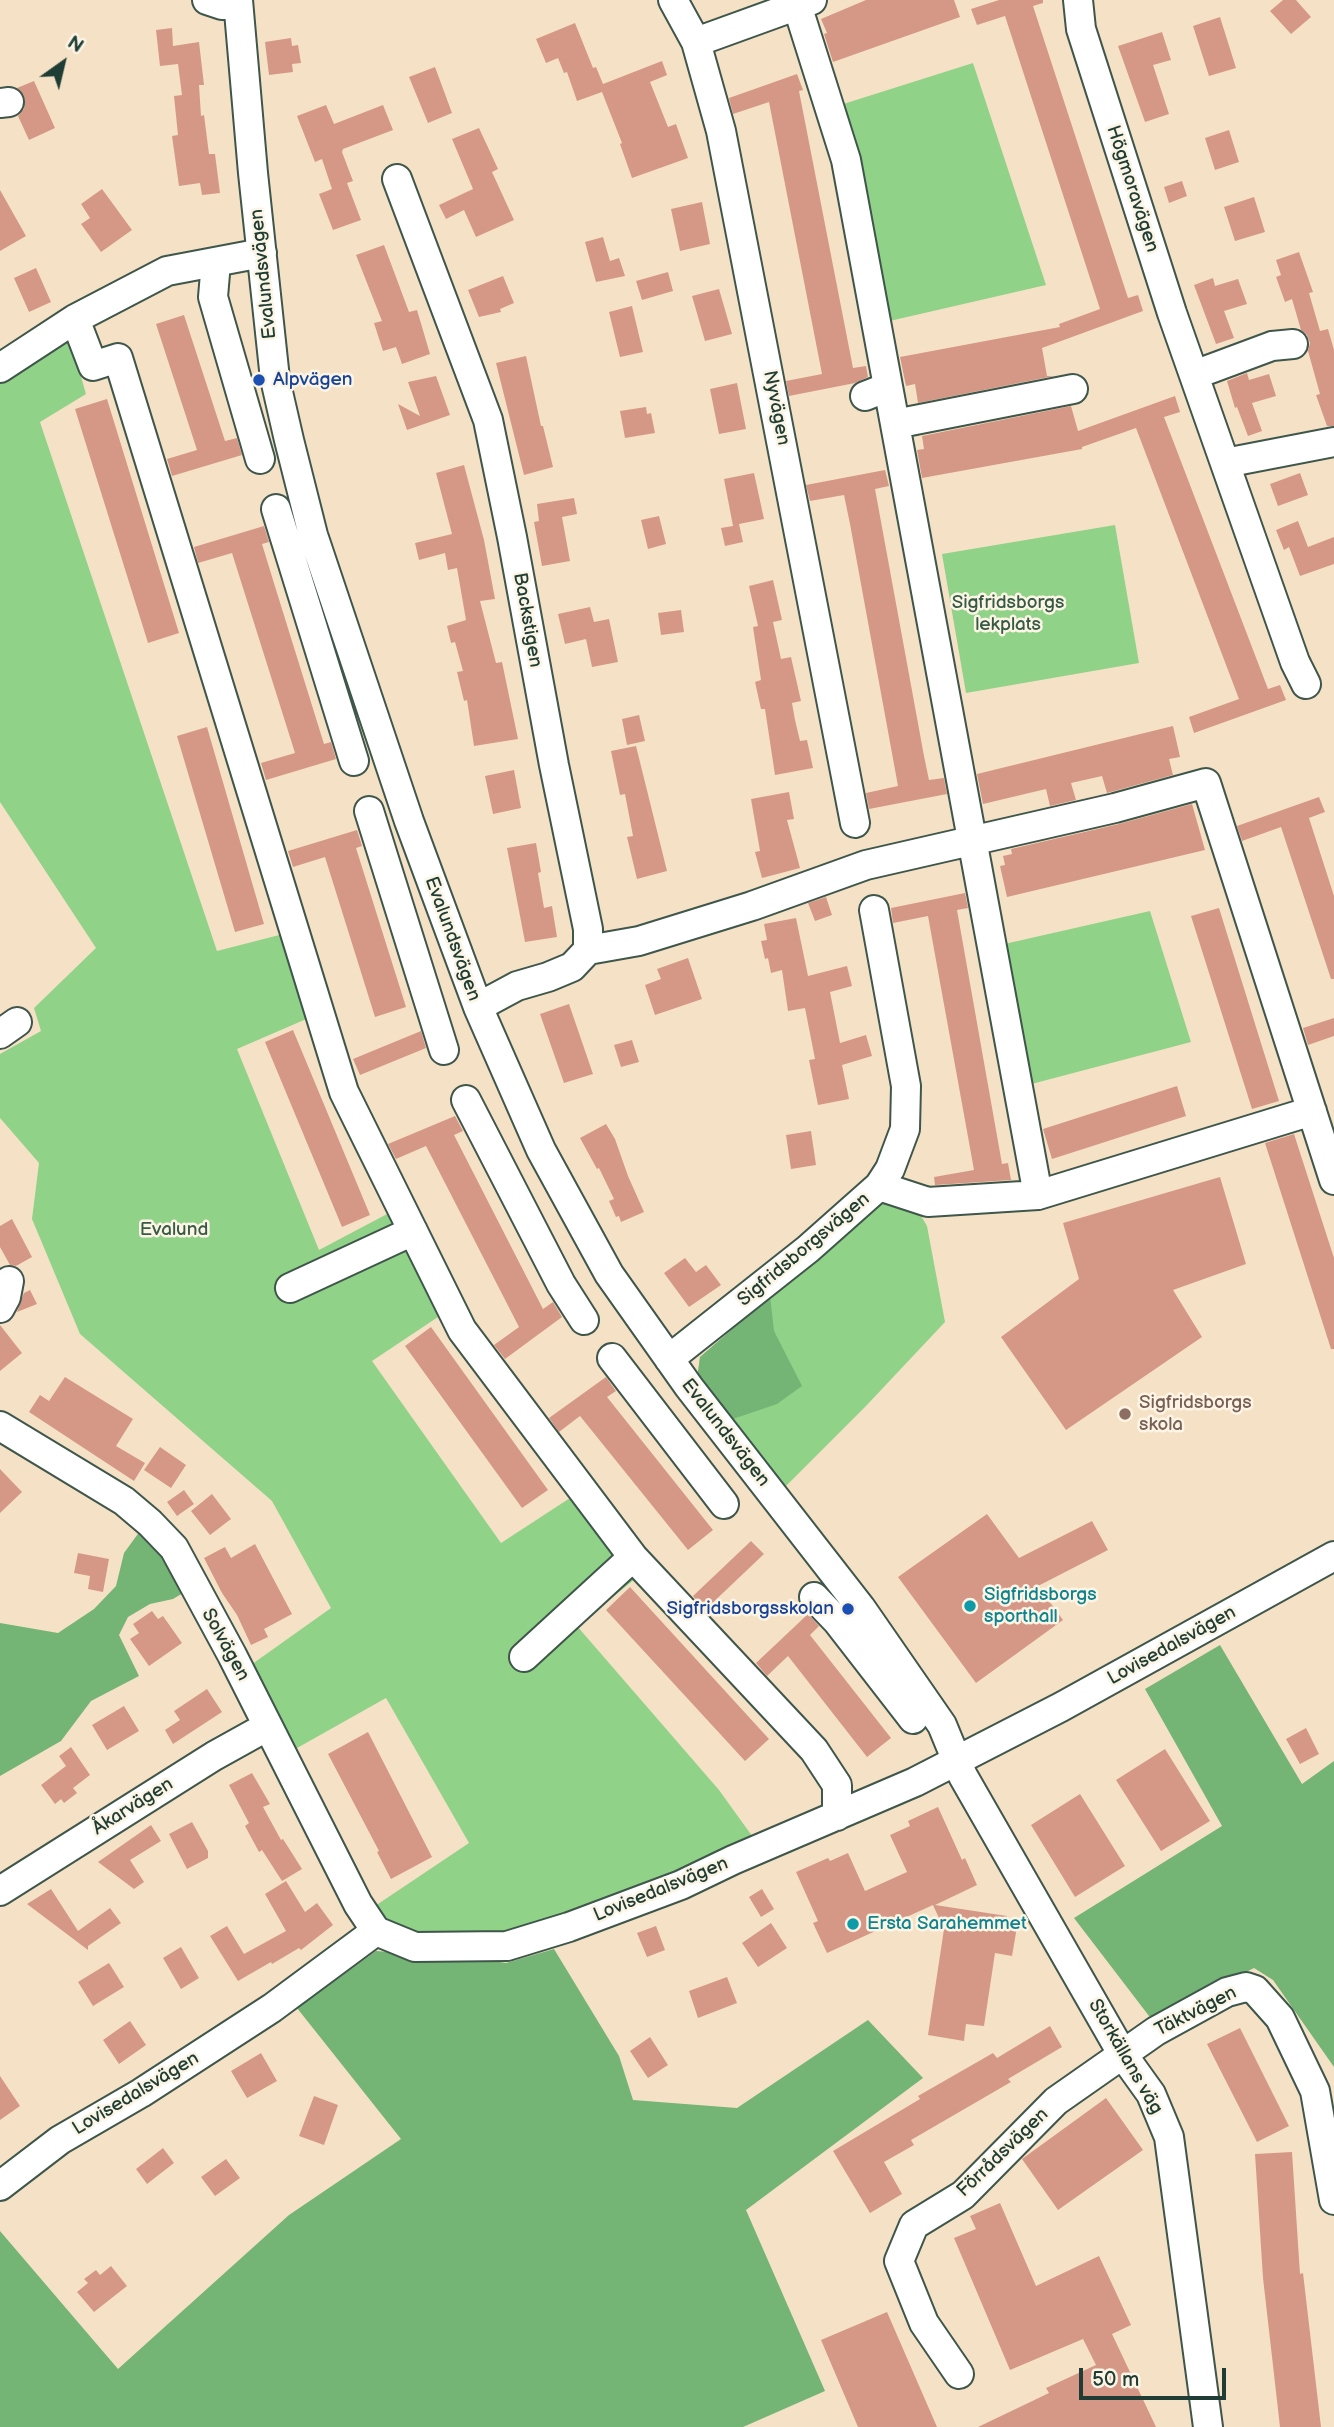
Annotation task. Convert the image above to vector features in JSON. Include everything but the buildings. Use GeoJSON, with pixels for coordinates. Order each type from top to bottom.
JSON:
{"type":"FeatureCollection","features":[{"type":"Feature","properties":{"kind":"street"},"geometry":{"type":"LineString","coordinates":[[207,0],[222,5],[238,2]]}},
{"type":"Feature","properties":{"kind":"street","name":"Nyvägen"},"geometry":{"type":"LineString","coordinates":[[673,0],[696,43],[721,131],[855,823]]}},
{"type":"Feature","properties":{"kind":"street","name":"Högmoravägen"},"geometry":{"type":"LineString","coordinates":[[1077,0],[1085,42],[1167,300],[1295,662],[1307,684]]}},
{"type":"Feature","properties":{"kind":"street","name":"Evalundsvägen"},"geometry":{"type":"LineString","coordinates":[[238,2],[275,379],[313,536],[409,821],[478,1007],[547,1162],[608,1274],[669,1359],[861,1608],[942,1725],[957,1759]]}},
{"type":"Feature","properties":{"kind":"street"},"geometry":{"type":"LineString","coordinates":[[696,43],[805,3],[846,160],[876,392],[895,424],[889,458],[955,803],[971,841],[970,883],[1038,1195]]}},
{"type":"Feature","properties":{"kind":"street","name":"Backstigen"},"geometry":{"type":"LineString","coordinates":[[397,179],[488,420],[588,929],[588,950]]}},
{"type":"Feature","properties":{"kind":"street"},"geometry":{"type":"LineString","coordinates":[[1,365],[75,319],[166,271],[262,253]]}},
{"type":"Feature","properties":{"kind":"street"},"geometry":{"type":"LineString","coordinates":[[216,262],[213,297],[260,459]]}},
{"type":"Feature","properties":{"kind":"street"},"geometry":{"type":"LineString","coordinates":[[75,319],[93,366],[118,358],[344,1093],[462,1330],[633,1558],[814,1750],[836,1785],[837,1816]]}},
{"type":"Feature","properties":{"kind":"street"},"geometry":{"type":"LineString","coordinates":[[1194,375],[1272,346],[1293,344]]}},
{"type":"Feature","properties":{"kind":"street"},"geometry":{"type":"LineString","coordinates":[[895,424],[1073,389]]}},
{"type":"Feature","properties":{"kind":"street"},"geometry":{"type":"LineString","coordinates":[[1225,463],[1334,442]]}},
{"type":"Feature","properties":{"kind":"street"},"geometry":{"type":"LineString","coordinates":[[276,509],[354,761]]}},
{"type":"Feature","properties":{"kind":"street"},"geometry":{"type":"LineString","coordinates":[[478,1007],[517,986],[572,967],[588,950],[639,941],[752,906],[866,865],[1115,808],[1206,783],[1334,1180]]}},
{"type":"Feature","properties":{"kind":"street"},"geometry":{"type":"LineString","coordinates":[[369,811],[444,1050]]}},
{"type":"Feature","properties":{"kind":"street","name":"Sigfridsborgsvägen"},"geometry":{"type":"LineString","coordinates":[[669,1359],[808,1249],[879,1186],[890,1168],[905,1129],[906,1086],[874,910]]}},
{"type":"Feature","properties":{"kind":"street"},"geometry":{"type":"LineString","coordinates":[[466,1100],[561,1284],[584,1320]]}},
{"type":"Feature","properties":{"kind":"street"},"geometry":{"type":"LineString","coordinates":[[879,1186],[929,1202],[1038,1195],[1312,1111]]}},
{"type":"Feature","properties":{"kind":"street"},"geometry":{"type":"LineString","coordinates":[[290,1288],[413,1231]]}},
{"type":"Feature","properties":{"kind":"street"},"geometry":{"type":"LineString","coordinates":[[0,1308],[6,1297],[9,1281]]}},
{"type":"Feature","properties":{"kind":"street"},"geometry":{"type":"LineString","coordinates":[[612,1358],[723,1504]]}},
{"type":"Feature","properties":{"kind":"street","name":"Solvägen"},"geometry":{"type":"LineString","coordinates":[[0,1426],[124,1502],[150,1523],[174,1548],[358,1904],[376,1931]]}},
{"type":"Feature","properties":{"kind":"street","name":"Lovisedalsvägen"},"geometry":{"type":"LineString","coordinates":[[0,2186],[60,2140],[141,2093],[272,2008],[376,1931],[415,1947],[507,1946],[569,1927],[681,1885],[915,1782],[1061,1707],[1334,1556]]}},
{"type":"Feature","properties":{"kind":"street"},"geometry":{"type":"LineString","coordinates":[[524,1657],[633,1558]]}},
{"type":"Feature","properties":{"kind":"street"},"geometry":{"type":"LineString","coordinates":[[814,1597],[837,1621],[913,1719]]}},
{"type":"Feature","properties":{"kind":"street","name":"Åkarvägen"},"geometry":{"type":"LineString","coordinates":[[0,1891],[214,1756],[268,1726]]}},
{"type":"Feature","properties":{"kind":"street","name":"Storkällans väg"},"geometry":{"type":"LineString","coordinates":[[957,1759],[963,1776],[1123,2055],[1151,2094],[1169,2137],[1208,2427]]}},
{"type":"Feature","properties":{"kind":"street","name":"Täktvägen"},"geometry":{"type":"LineString","coordinates":[[1123,2055],[1156,2031],[1227,1992],[1246,1987],[1255,1990],[1280,2018],[1315,2091],[1334,2200]]}},
{"type":"Feature","properties":{"kind":"street","name":"Förrådsvägen"},"geometry":{"type":"LineString","coordinates":[[959,2374],[924,2323],[899,2261],[914,2225],[963,2195],[1056,2101],[1123,2055]]}},
{"type":"Feature","properties":{"kind":"green space"},"geometry":{"type":"Polygon","coordinates":[[[973,63],[1046,285],[881,323],[837,106],[973,63]]]}},
{"type":"Feature","properties":{"kind":"green space","name":"Evalund"},"geometry":{"type":"Polygon","coordinates":[[[70,339],[86,394],[40,422],[217,951],[287,933],[311,1017],[237,1049],[319,1250],[389,1213],[441,1315],[372,1361],[501,1543],[570,1498],[635,1579],[577,1626],[719,1790],[755,1840],[621,1898],[505,1936],[417,1936],[382,1923],[375,1906],[469,1843],[386,1698],[290,1752],[248,1667],[331,1608],[272,1501],[80,1334],[32,1219],[39,1163],[0,1118],[0,1054],[41,1031],[34,1008],[96,948],[0,802],[0,383],[70,339]]]}},
{"type":"Feature","properties":{"kind":"green space","name":"Sigfridsborgs lekplats"},"geometry":{"type":"Polygon","coordinates":[[[1115,525],[1139,663],[966,693],[942,554],[1115,525]]]}},
{"type":"Feature","properties":{"kind":"green space"},"geometry":{"type":"Polygon","coordinates":[[[1150,911],[1191,1042],[1024,1086],[1000,945],[1150,911]]]}},
{"type":"Feature","properties":{"kind":"green space"},"geometry":{"type":"Polygon","coordinates":[[[888,1202],[920,1214],[927,1226],[945,1322],[783,1489],[709,1392],[698,1372],[700,1357],[878,1206],[888,1202]]]}},
{"type":"Feature","properties":{"kind":"green space"},"geometry":{"type":"Polygon","coordinates":[[[770,1296],[774,1331],[802,1386],[777,1404],[730,1420],[698,1372],[700,1357],[770,1296]]]}},
{"type":"Feature","properties":{"kind":"green space"},"geometry":{"type":"Polygon","coordinates":[[[140,1531],[167,1559],[183,1593],[173,1599],[150,1604],[128,1617],[119,1635],[139,1676],[91,1701],[61,1741],[0,1776],[0,1623],[58,1633],[94,1609],[116,1586],[124,1553],[140,1531]]]}},
{"type":"Feature","properties":{"kind":"green space"},"geometry":{"type":"Polygon","coordinates":[[[1220,1645],[1302,1784],[1334,1761],[1334,2067],[1273,1980],[1254,1968],[1158,2017],[1149,2016],[1074,1918],[1222,1826],[1145,1689],[1220,1645]]]}},
{"type":"Feature","properties":{"kind":"green space"},"geometry":{"type":"Polygon","coordinates":[[[554,1949],[619,2056],[633,2100],[737,2108],[868,2020],[923,2078],[746,2210],[825,2391],[743,2427],[0,2427],[0,2231],[118,2369],[289,2215],[401,2139],[297,2008],[376,1951],[475,1958],[506,1963],[554,1949]]]}},
{"type":"Feature","properties":{"kind":"place","name":"Alpvägen"},"geometry":{"type":"Point","coordinates":[259,380]}},
{"type":"Feature","properties":{"kind":"place","name":"Sigfridsborgs skola"},"geometry":{"type":"Point","coordinates":[1125,1414]}},
{"type":"Feature","properties":{"kind":"place","name":"Sigfridsborgs sporthall"},"geometry":{"type":"Point","coordinates":[970,1606]}},
{"type":"Feature","properties":{"kind":"place","name":"Sigfridsborgsskolan"},"geometry":{"type":"Point","coordinates":[848,1609]}},
{"type":"Feature","properties":{"kind":"place","name":"Ersta Sarahemmet"},"geometry":{"type":"Point","coordinates":[853,1924]}}]}
